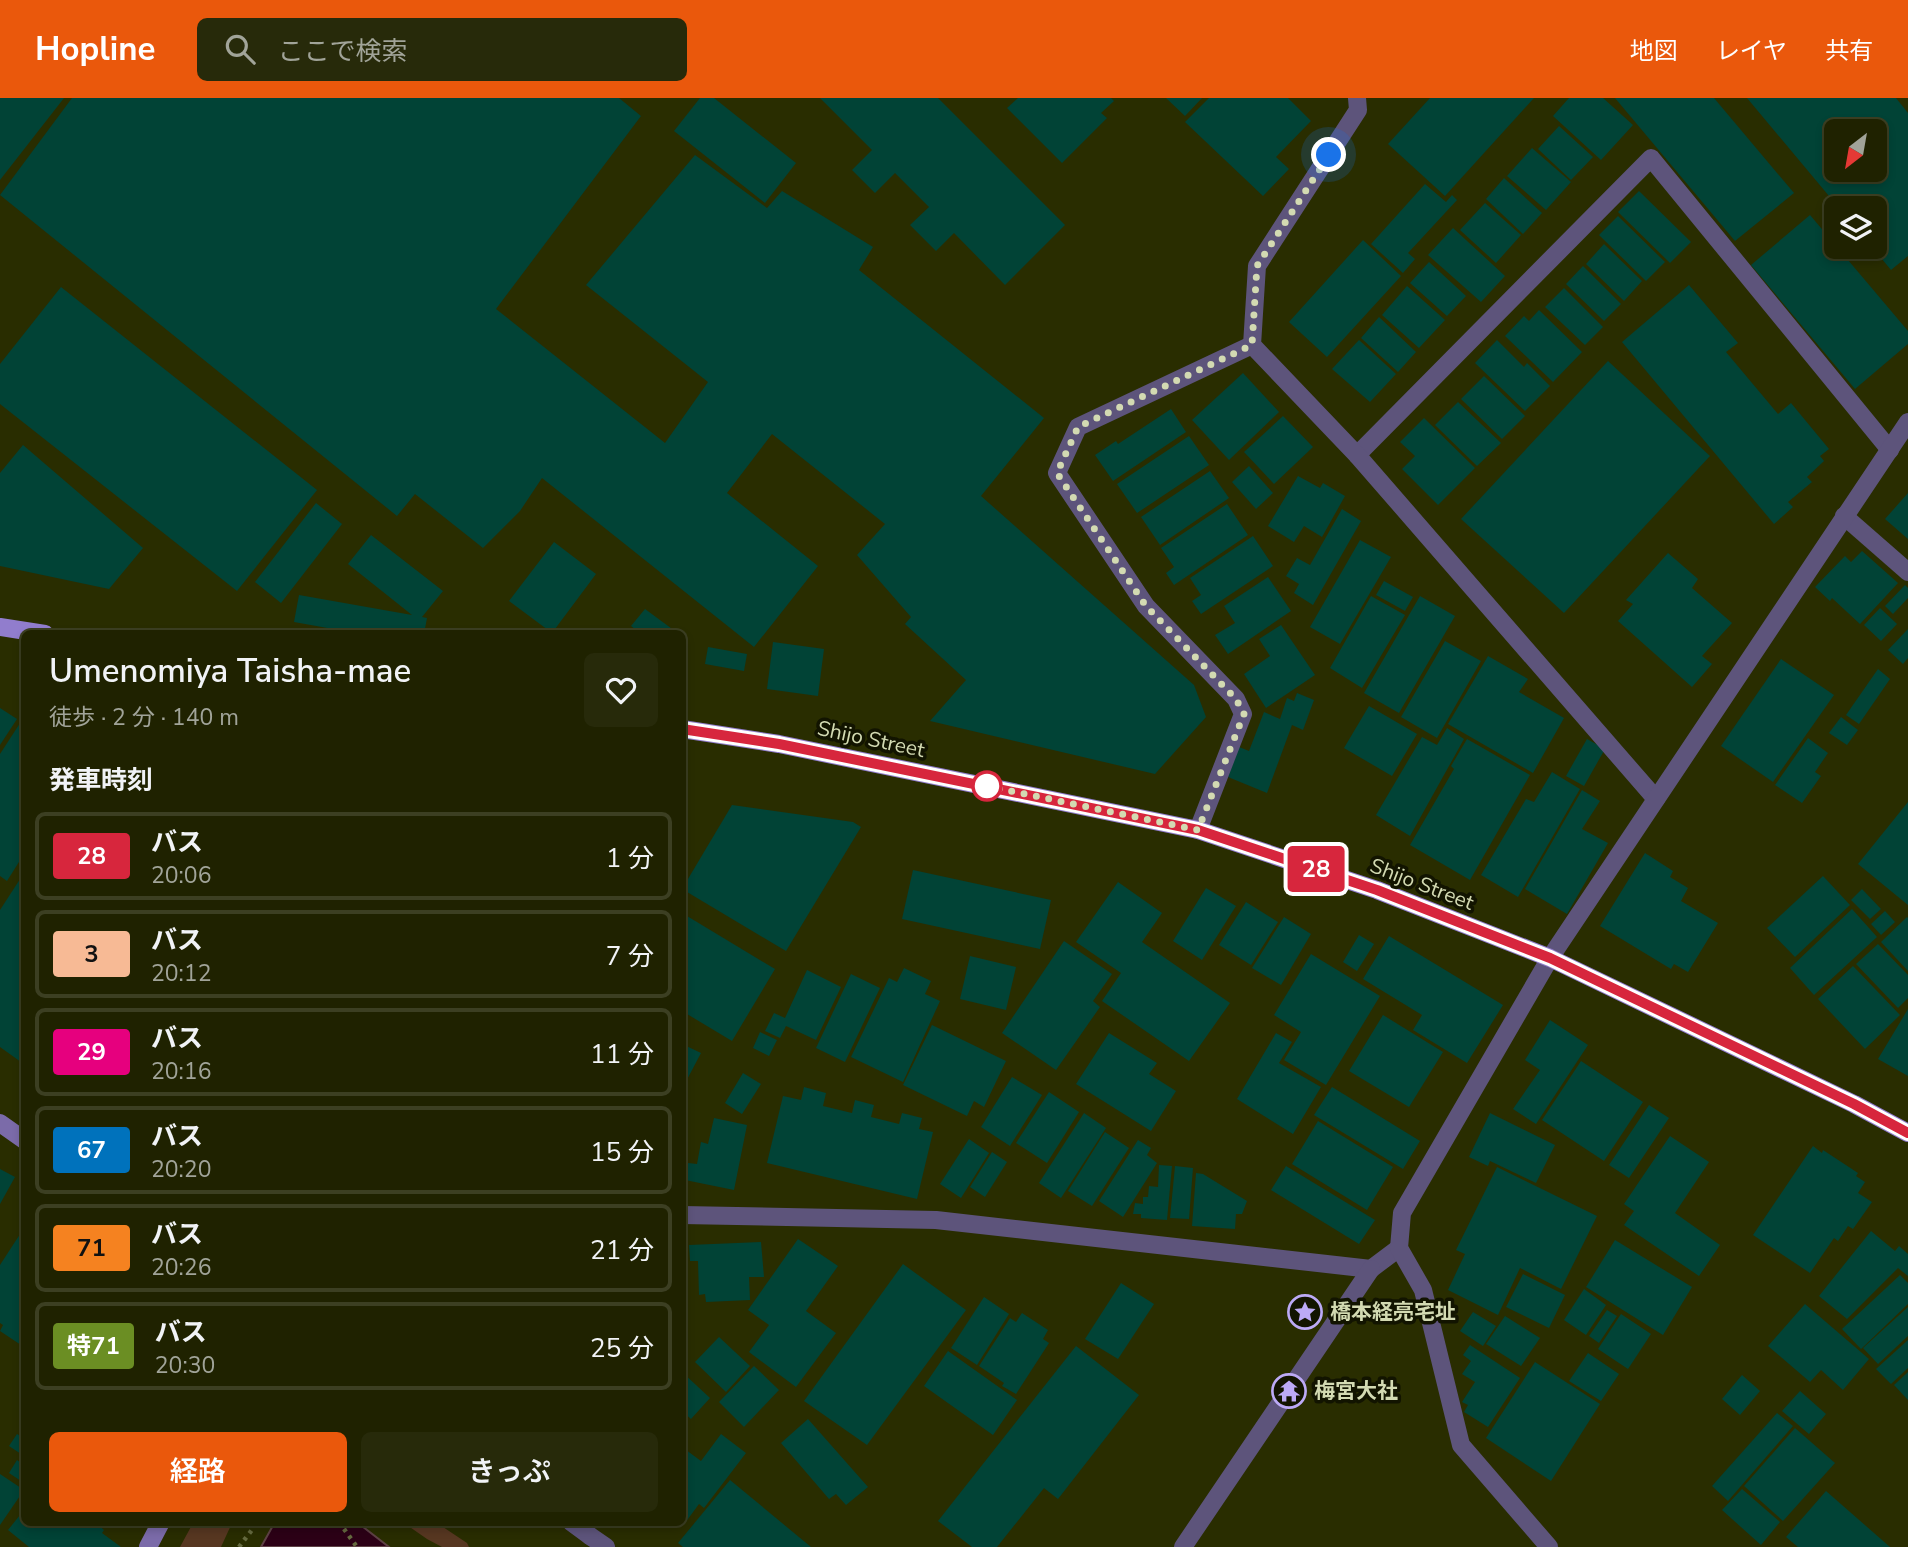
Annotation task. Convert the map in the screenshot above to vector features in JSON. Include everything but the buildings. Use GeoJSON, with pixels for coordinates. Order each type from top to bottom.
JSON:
{"type":"FeatureCollection","features":[{"type":"Feature","properties":{"kind":"main road"},"geometry":{"type":"LineString","coordinates":[[0,627],[21,630]]}},
{"type":"Feature","properties":{"kind":"main road","name":"Shijo Street"},"geometry":{"type":"LineString","coordinates":[[686,730],[779,744],[1198,830],[1377,890],[1550,958],[1854,1104],[1908,1133]]}},
{"type":"Feature","properties":{"kind":"main road"},"geometry":{"type":"LineString","coordinates":[[0,1123],[21,1138]]}},
{"type":"Feature","properties":{"kind":"main road"},"geometry":{"type":"LineString","coordinates":[[148,1547],[159,1526]]}},
{"type":"Feature","properties":{"kind":"street"},"geometry":{"type":"LineString","coordinates":[[1360,102],[1257,266],[1252,345],[1357,455],[1656,799]]}},
{"type":"Feature","properties":{"kind":"street"},"geometry":{"type":"LineString","coordinates":[[1357,455],[1651,158],[1890,450]]}},
{"type":"Feature","properties":{"kind":"street"},"geometry":{"type":"LineString","coordinates":[[1198,830],[1244,714],[1236,699],[1146,606],[1057,473],[1078,427],[1252,345]]}},
{"type":"Feature","properties":{"kind":"street"},"geometry":{"type":"LineString","coordinates":[[1549,1547],[1461,1445],[1423,1290],[1399,1248],[1402,1213],[1550,958],[1908,422]]}},
{"type":"Feature","properties":{"kind":"street"},"geometry":{"type":"LineString","coordinates":[[1844,516],[1908,572]]}},
{"type":"Feature","properties":{"kind":"street"},"geometry":{"type":"LineString","coordinates":[[686,1215],[936,1220],[1371,1269]]}},
{"type":"Feature","properties":{"kind":"street"},"geometry":{"type":"LineString","coordinates":[[1183,1547],[1371,1269],[1399,1248]]}},
{"type":"Feature","properties":{"kind":"street"},"geometry":{"type":"LineString","coordinates":[[576,1526],[606,1547]]}},
{"type":"Feature","properties":{"kind":"path"},"geometry":{"type":"LineString","coordinates":[[239,1547],[255,1526]]}},
{"type":"Feature","properties":{"kind":"path"},"geometry":{"type":"LineString","coordinates":[[342,1526],[357,1547]]}},
{"type":"Feature","properties":{"kind":"shaded area"},"geometry":{"type":"Polygon","coordinates":[[[191,1526],[231,1526],[221,1547],[180,1547],[191,1526]]]}},
{"type":"Feature","properties":{"kind":"shaded area"},"geometry":{"type":"Polygon","coordinates":[[[273,1526],[362,1526],[389,1547],[261,1547],[273,1526]]]}},
{"type":"Feature","properties":{"kind":"shaded area"},"geometry":{"type":"Polygon","coordinates":[[[408,1526],[442,1526],[469,1547],[442,1547],[408,1526]]]}},
{"type":"Feature","properties":{"kind":"bus line","name":"28"},"geometry":{"type":"LineString","coordinates":[[686,730],[779,744],[1198,830],[1377,890],[1550,958],[1854,1104],[1908,1133]]}},
{"type":"Feature","properties":{"kind":"place","name":"橋本経亮宅址"},"geometry":{"type":"Point","coordinates":[1305,1312]}},
{"type":"Feature","properties":{"kind":"place","name":"梅宮大社"},"geometry":{"type":"Point","coordinates":[1289,1391]}},
{"type":"Feature","properties":{"kind":"route"},"geometry":{"type":"LineString","coordinates":[[987,786],[1198,830],[1244,714],[1236,699],[1146,606],[1057,473],[1078,427],[1252,345],[1257,266],[1329,155]]}}]}
